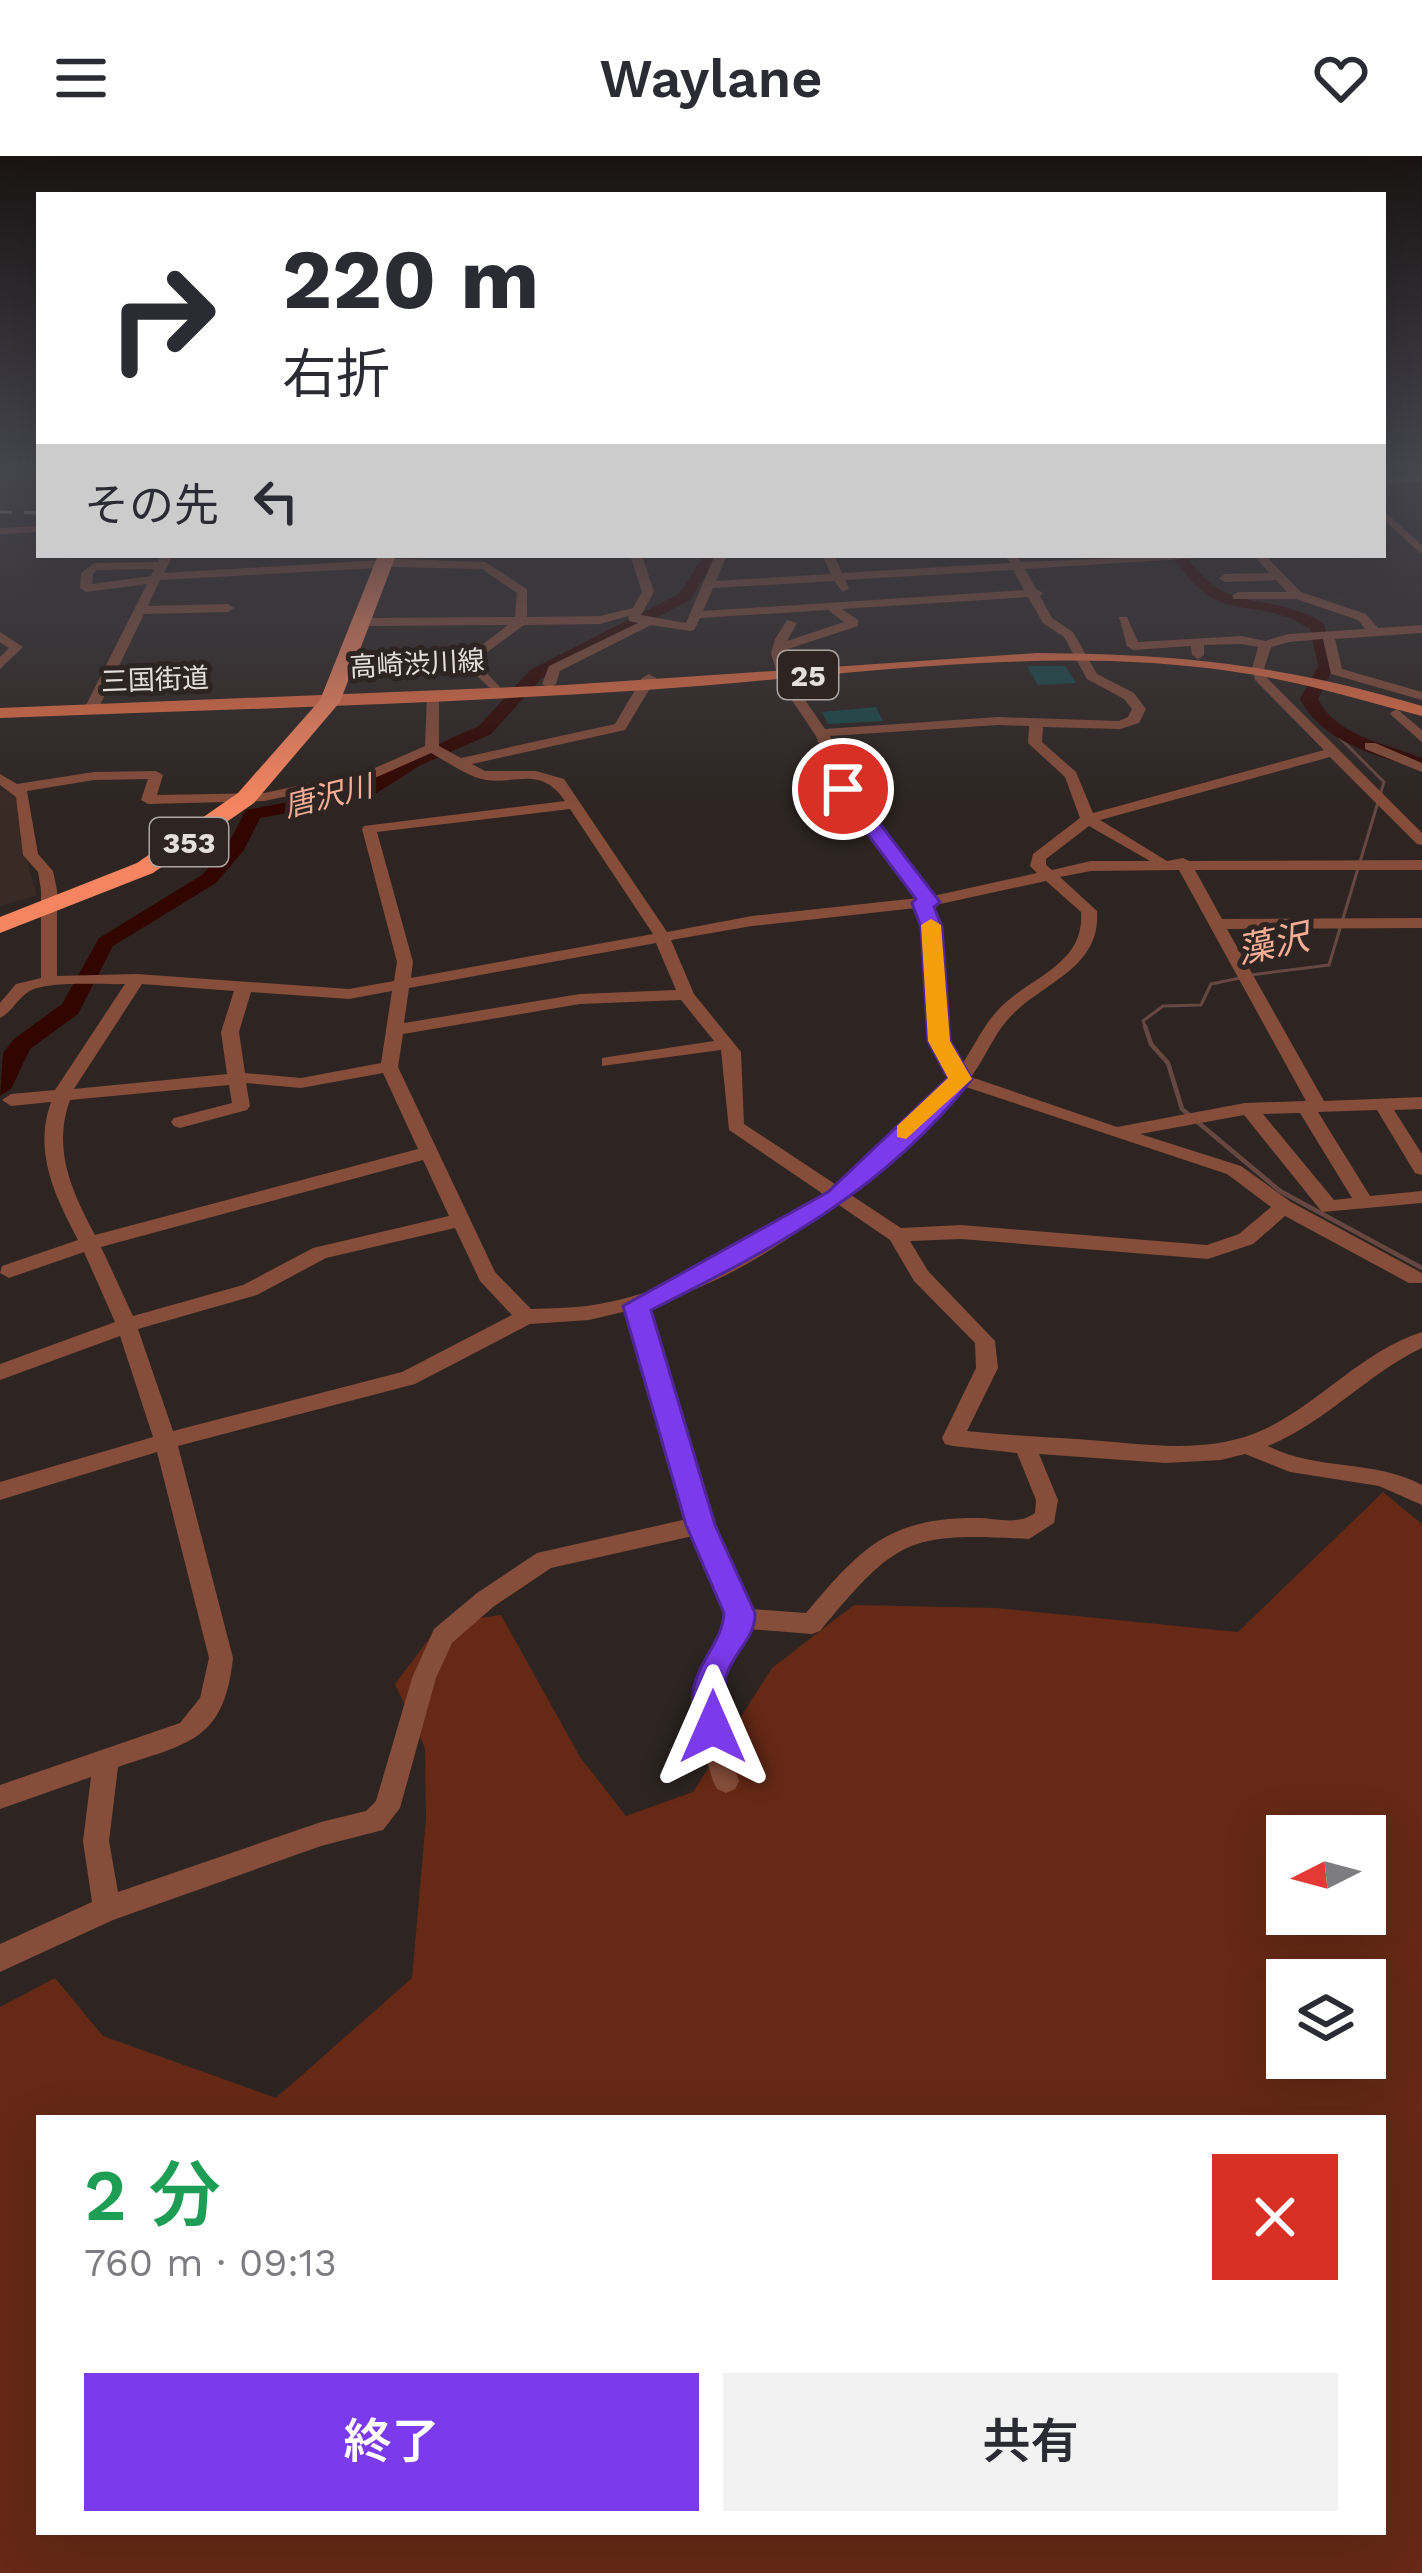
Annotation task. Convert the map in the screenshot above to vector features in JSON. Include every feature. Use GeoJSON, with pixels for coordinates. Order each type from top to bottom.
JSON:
{"type":"FeatureCollection","features":[{"type":"Feature","properties":{"kind":"highway"},"geometry":{"type":"LineString","coordinates":[[326,699],[371,581]]}},
{"type":"Feature","properties":{"kind":"highway"},"geometry":{"type":"LineString","coordinates":[[326,699],[363,622],[374,581]]}},
{"type":"Feature","properties":{"kind":"highway","name":"353"},"geometry":{"type":"LineString","coordinates":[[0,926],[176,851],[235,799],[326,699]]}},
{"type":"Feature","properties":{"kind":"highway","name":"353"},"geometry":{"type":"LineString","coordinates":[[0,914],[48,904]]}},
{"type":"Feature","properties":{"kind":"main road","name":"25"},"geometry":{"type":"LineString","coordinates":[[1080,654],[1197,649],[1261,659],[1422,703]]}},
{"type":"Feature","properties":{"kind":"main road","name":"高崎渋川線"},"geometry":{"type":"LineString","coordinates":[[326,699],[432,697],[1080,654]]}},
{"type":"Feature","properties":{"kind":"main road","name":"25"},"geometry":{"type":"LineString","coordinates":[[1080,654],[1261,659]]}},
{"type":"Feature","properties":{"kind":"main road","name":"高崎渋川線"},"geometry":{"type":"LineString","coordinates":[[326,699],[531,688]]}},
{"type":"Feature","properties":{"kind":"main road","name":"三国街道"},"geometry":{"type":"LineString","coordinates":[[0,712],[326,699]]}},
{"type":"Feature","properties":{"kind":"street"},"geometry":{"type":"LineString","coordinates":[[86,581],[86,588],[114,581]]}},
{"type":"Feature","properties":{"kind":"street"},"geometry":{"type":"LineString","coordinates":[[91,709],[154,581]]}},
{"type":"Feature","properties":{"kind":"street"},"geometry":{"type":"LineString","coordinates":[[493,687],[467,661],[521,621],[523,592],[509,581]]}},
{"type":"Feature","properties":{"kind":"street"},"geometry":{"type":"LineString","coordinates":[[363,622],[600,620],[634,610],[648,592],[645,581]]}},
{"type":"Feature","properties":{"kind":"street"},"geometry":{"type":"LineString","coordinates":[[634,610],[634,620],[645,624],[690,627],[712,581]]}},
{"type":"Feature","properties":{"kind":"street"},"geometry":{"type":"LineString","coordinates":[[711,585],[778,581]]}},
{"type":"Feature","properties":{"kind":"street"},"geometry":{"type":"LineString","coordinates":[[840,581],[851,605]]}},
{"type":"Feature","properties":{"kind":"street"},"geometry":{"type":"LineString","coordinates":[[821,733],[890,724],[1120,725],[1134,720],[1138,709],[1134,700],[1092,676],[1069,635],[1047,620],[1028,581]]}},
{"type":"Feature","properties":{"kind":"street"},"geometry":{"type":"LineString","coordinates":[[1281,581],[1297,595]]}},
{"type":"Feature","properties":{"kind":"street"},"geometry":{"type":"LineString","coordinates":[[696,615],[1036,593]]}},
{"type":"Feature","properties":{"kind":"street"},"geometry":{"type":"LineString","coordinates":[[1238,596],[1297,595],[1362,617],[1374,632]]}},
{"type":"Feature","properties":{"kind":"street"},"geometry":{"type":"LineString","coordinates":[[780,647],[854,623],[830,607]]}},
{"type":"Feature","properties":{"kind":"street"},"geometry":{"type":"LineString","coordinates":[[140,610],[228,608]]}},
{"type":"Feature","properties":{"kind":"street"},"geometry":{"type":"LineString","coordinates":[[1123,620],[1132,646],[1197,649]]}},
{"type":"Feature","properties":{"kind":"street"},"geometry":{"type":"LineString","coordinates":[[791,623],[779,637],[776,654],[790,696],[821,733],[849,801],[926,903],[932,927],[939,1041],[960,1079],[1234,1170],[1283,1208],[1419,1277],[1422,1300]]}},
{"type":"Feature","properties":{"kind":"street"},"geometry":{"type":"LineString","coordinates":[[531,688],[554,669],[645,624]]}},
{"type":"Feature","properties":{"kind":"street"},"geometry":{"type":"LineString","coordinates":[[1422,629],[1321,635],[1261,659],[1332,752],[1422,841]]}},
{"type":"Feature","properties":{"kind":"street"},"geometry":{"type":"LineString","coordinates":[[1321,635],[1336,670],[1422,703]]}},
{"type":"Feature","properties":{"kind":"street"},"geometry":{"type":"LineString","coordinates":[[0,636],[17,647]]}},
{"type":"Feature","properties":{"kind":"street"},"geometry":{"type":"LineString","coordinates":[[0,649],[17,647]]}},
{"type":"Feature","properties":{"kind":"street"},"geometry":{"type":"LineString","coordinates":[[0,665],[17,647]]}},
{"type":"Feature","properties":{"kind":"street"},"geometry":{"type":"LineString","coordinates":[[460,762],[620,727],[647,681]]}},
{"type":"Feature","properties":{"kind":"street"},"geometry":{"type":"LineString","coordinates":[[432,697],[432,748]]}},
{"type":"Feature","properties":{"kind":"street"},"geometry":{"type":"LineString","coordinates":[[1397,713],[1422,739]]}},
{"type":"Feature","properties":{"kind":"street"},"geometry":{"type":"LineString","coordinates":[[1036,723],[1035,743],[1071,775],[1088,819],[1163,863]]}},
{"type":"Feature","properties":{"kind":"street"},"geometry":{"type":"LineString","coordinates":[[1370,746],[1422,769]]}},
{"type":"Feature","properties":{"kind":"street"},"geometry":{"type":"LineString","coordinates":[[5,785],[156,775],[148,800],[235,799],[372,774],[432,748],[491,777],[549,777],[574,804],[661,937],[686,994],[725,1044],[737,1088],[735,1126],[897,1235],[921,1276],[985,1341],[987,1368],[953,1438],[1200,1455],[1247,1445],[1333,1400],[1422,1339]]}},
{"type":"Feature","properties":{"kind":"street"},"geometry":{"type":"LineString","coordinates":[[0,1491],[408,1378],[526,1316],[637,1306],[783,1233],[837,1198],[960,1079],[1007,1010],[1055,977],[1090,932],[1089,910],[1038,866],[1038,857],[1088,819],[1332,752]]}},
{"type":"Feature","properties":{"kind":"street"},"geometry":{"type":"LineString","coordinates":[[5,785],[23,795],[32,855],[45,871],[49,981]]}},
{"type":"Feature","properties":{"kind":"street"},"geometry":{"type":"LineString","coordinates":[[526,1316],[487,1276],[389,1067],[404,962],[369,829],[574,804]]}},
{"type":"Feature","properties":{"kind":"street"},"geometry":{"type":"LineString","coordinates":[[1183,863],[1365,1203]]}},
{"type":"Feature","properties":{"kind":"street"},"geometry":{"type":"LineString","coordinates":[[0,1013],[22,988],[49,981],[137,979],[349,994],[399,988],[661,937],[926,903],[1099,865],[1422,865]]}},
{"type":"Feature","properties":{"kind":"street"},"geometry":{"type":"LineString","coordinates":[[1218,924],[1422,923]]}},
{"type":"Feature","properties":{"kind":"street"},"geometry":{"type":"LineString","coordinates":[[0,1797],[189,1731],[205,1717],[218,1685],[221,1658],[130,1324],[63,1190],[55,1159],[52,1130],[64,1095],[137,979]]}},
{"type":"Feature","properties":{"kind":"street"},"geometry":{"type":"LineString","coordinates":[[180,1122],[236,1111],[242,1101],[230,1032],[244,987]]}},
{"type":"Feature","properties":{"kind":"street"},"geometry":{"type":"LineString","coordinates":[[393,1030],[580,999],[686,994]]}},
{"type":"Feature","properties":{"kind":"street"},"geometry":{"type":"LineString","coordinates":[[608,1062],[725,1044]]}},
{"type":"Feature","properties":{"kind":"street"},"geometry":{"type":"LineString","coordinates":[[11,1100],[235,1079],[301,1083],[389,1067]]}},
{"type":"Feature","properties":{"kind":"street"},"geometry":{"type":"LineString","coordinates":[[1117,1132],[1249,1109],[1422,1103]]}},
{"type":"Feature","properties":{"kind":"street"},"geometry":{"type":"LineString","coordinates":[[1382,1104],[1422,1169]]}},
{"type":"Feature","properties":{"kind":"street"},"geometry":{"type":"LineString","coordinates":[[1249,1109],[1329,1207],[1422,1196]]}},
{"type":"Feature","properties":{"kind":"street"},"geometry":{"type":"LineString","coordinates":[[9,1271],[89,1243],[427,1153]]}},
{"type":"Feature","properties":{"kind":"street"},"geometry":{"type":"LineString","coordinates":[[897,1235],[961,1232],[1208,1252],[1246,1239],[1283,1208]]}},
{"type":"Feature","properties":{"kind":"street"},"geometry":{"type":"LineString","coordinates":[[0,1372],[130,1324],[250,1290],[320,1253],[458,1221]]}},
{"type":"Feature","properties":{"kind":"street"},"geometry":{"type":"LineString","coordinates":[[637,1306],[700,1525],[740,1618],[709,1687],[726,1780]]}},
{"type":"Feature","properties":{"kind":"street"},"geometry":{"type":"LineString","coordinates":[[1247,1445],[1287,1464],[1383,1476],[1422,1496]]}},
{"type":"Feature","properties":{"kind":"street"},"geometry":{"type":"LineString","coordinates":[[740,1618],[812,1624],[869,1554],[902,1533],[925,1527],[1029,1530],[1040,1525],[1047,1500],[1024,1446]]}},
{"type":"Feature","properties":{"kind":"street"},"geometry":{"type":"LineString","coordinates":[[0,1958],[106,1909],[321,1834],[374,1821],[387,1808],[424,1678],[443,1636],[485,1600],[545,1560],[700,1525]]}},
{"type":"Feature","properties":{"kind":"street"},"geometry":{"type":"LineString","coordinates":[[106,1763],[96,1841],[106,1909]]}},
{"type":"Feature","properties":{"kind":"shaded area"},"geometry":{"type":"Polygon","coordinates":[[[0,791],[18,799],[21,841],[37,895],[0,906],[0,791]]]}},
{"type":"Feature","properties":{"kind":"shaded area"},"geometry":{"type":"Polygon","coordinates":[[[1383,1492],[1422,1524],[1422,2573],[0,2573],[0,2007],[55,1978],[103,2036],[276,2098],[412,1978],[426,1819],[425,1748],[395,1684],[441,1623],[501,1615],[580,1757],[626,1816],[693,1792],[772,1668],[854,1605],[996,1608],[1238,1632],[1383,1492]]]}},
{"type":"Feature","properties":{"kind":"building"},"geometry":{"type":"Polygon","coordinates":[[[1027,666],[1065,666],[1076,683],[1038,685],[1027,666]]]}},
{"type":"Feature","properties":{"kind":"building"},"geometry":{"type":"Polygon","coordinates":[[[876,707],[883,721],[828,724],[822,712],[876,707]]]}},
{"type":"Feature","properties":{"kind":"waterway","name":"唐沢川"},"geometry":{"type":"LineString","coordinates":[[0,1089],[14,1053],[70,1009],[106,942],[209,879],[234,850],[253,814],[362,794],[413,762],[485,730],[536,674],[685,597],[695,581]]}},
{"type":"Feature","properties":{"kind":"waterway"},"geometry":{"type":"LineString","coordinates":[[1197,581],[1229,602],[1282,610],[1318,627],[1326,666],[1309,699],[1315,712],[1340,732],[1422,764]]}},
{"type":"Feature","properties":{"kind":"waterway","name":"藻沢"},"geometry":{"type":"LineString","coordinates":[[1251,975],[1329,965],[1384,782],[1322,720]]}},
{"type":"Feature","properties":{"kind":"waterway","name":"藻沢"},"geometry":{"type":"LineString","coordinates":[[1146,1029],[1143,1021],[1163,1006],[1201,1005],[1211,984],[1240,978]]}},
{"type":"Feature","properties":{"kind":"waterway","name":"藻沢"},"geometry":{"type":"LineString","coordinates":[[1146,1029],[1151,1044],[1168,1063],[1182,1109],[1280,1191],[1422,1268]]}},
{"type":"Feature","properties":{"kind":"slow traffic"},"geometry":{"type":"LineString","coordinates":[[906,1132],[960,1079],[950,1069],[939,1041],[931,925]]}},
{"type":"Feature","properties":{"kind":"route"},"geometry":{"type":"LineString","coordinates":[[713,1727],[710,1674],[740,1624],[740,1613],[700,1525],[637,1306],[783,1233],[837,1198],[960,1079],[950,1069],[939,1041],[932,927],[922,903],[929,902],[843,789]]}}]}
